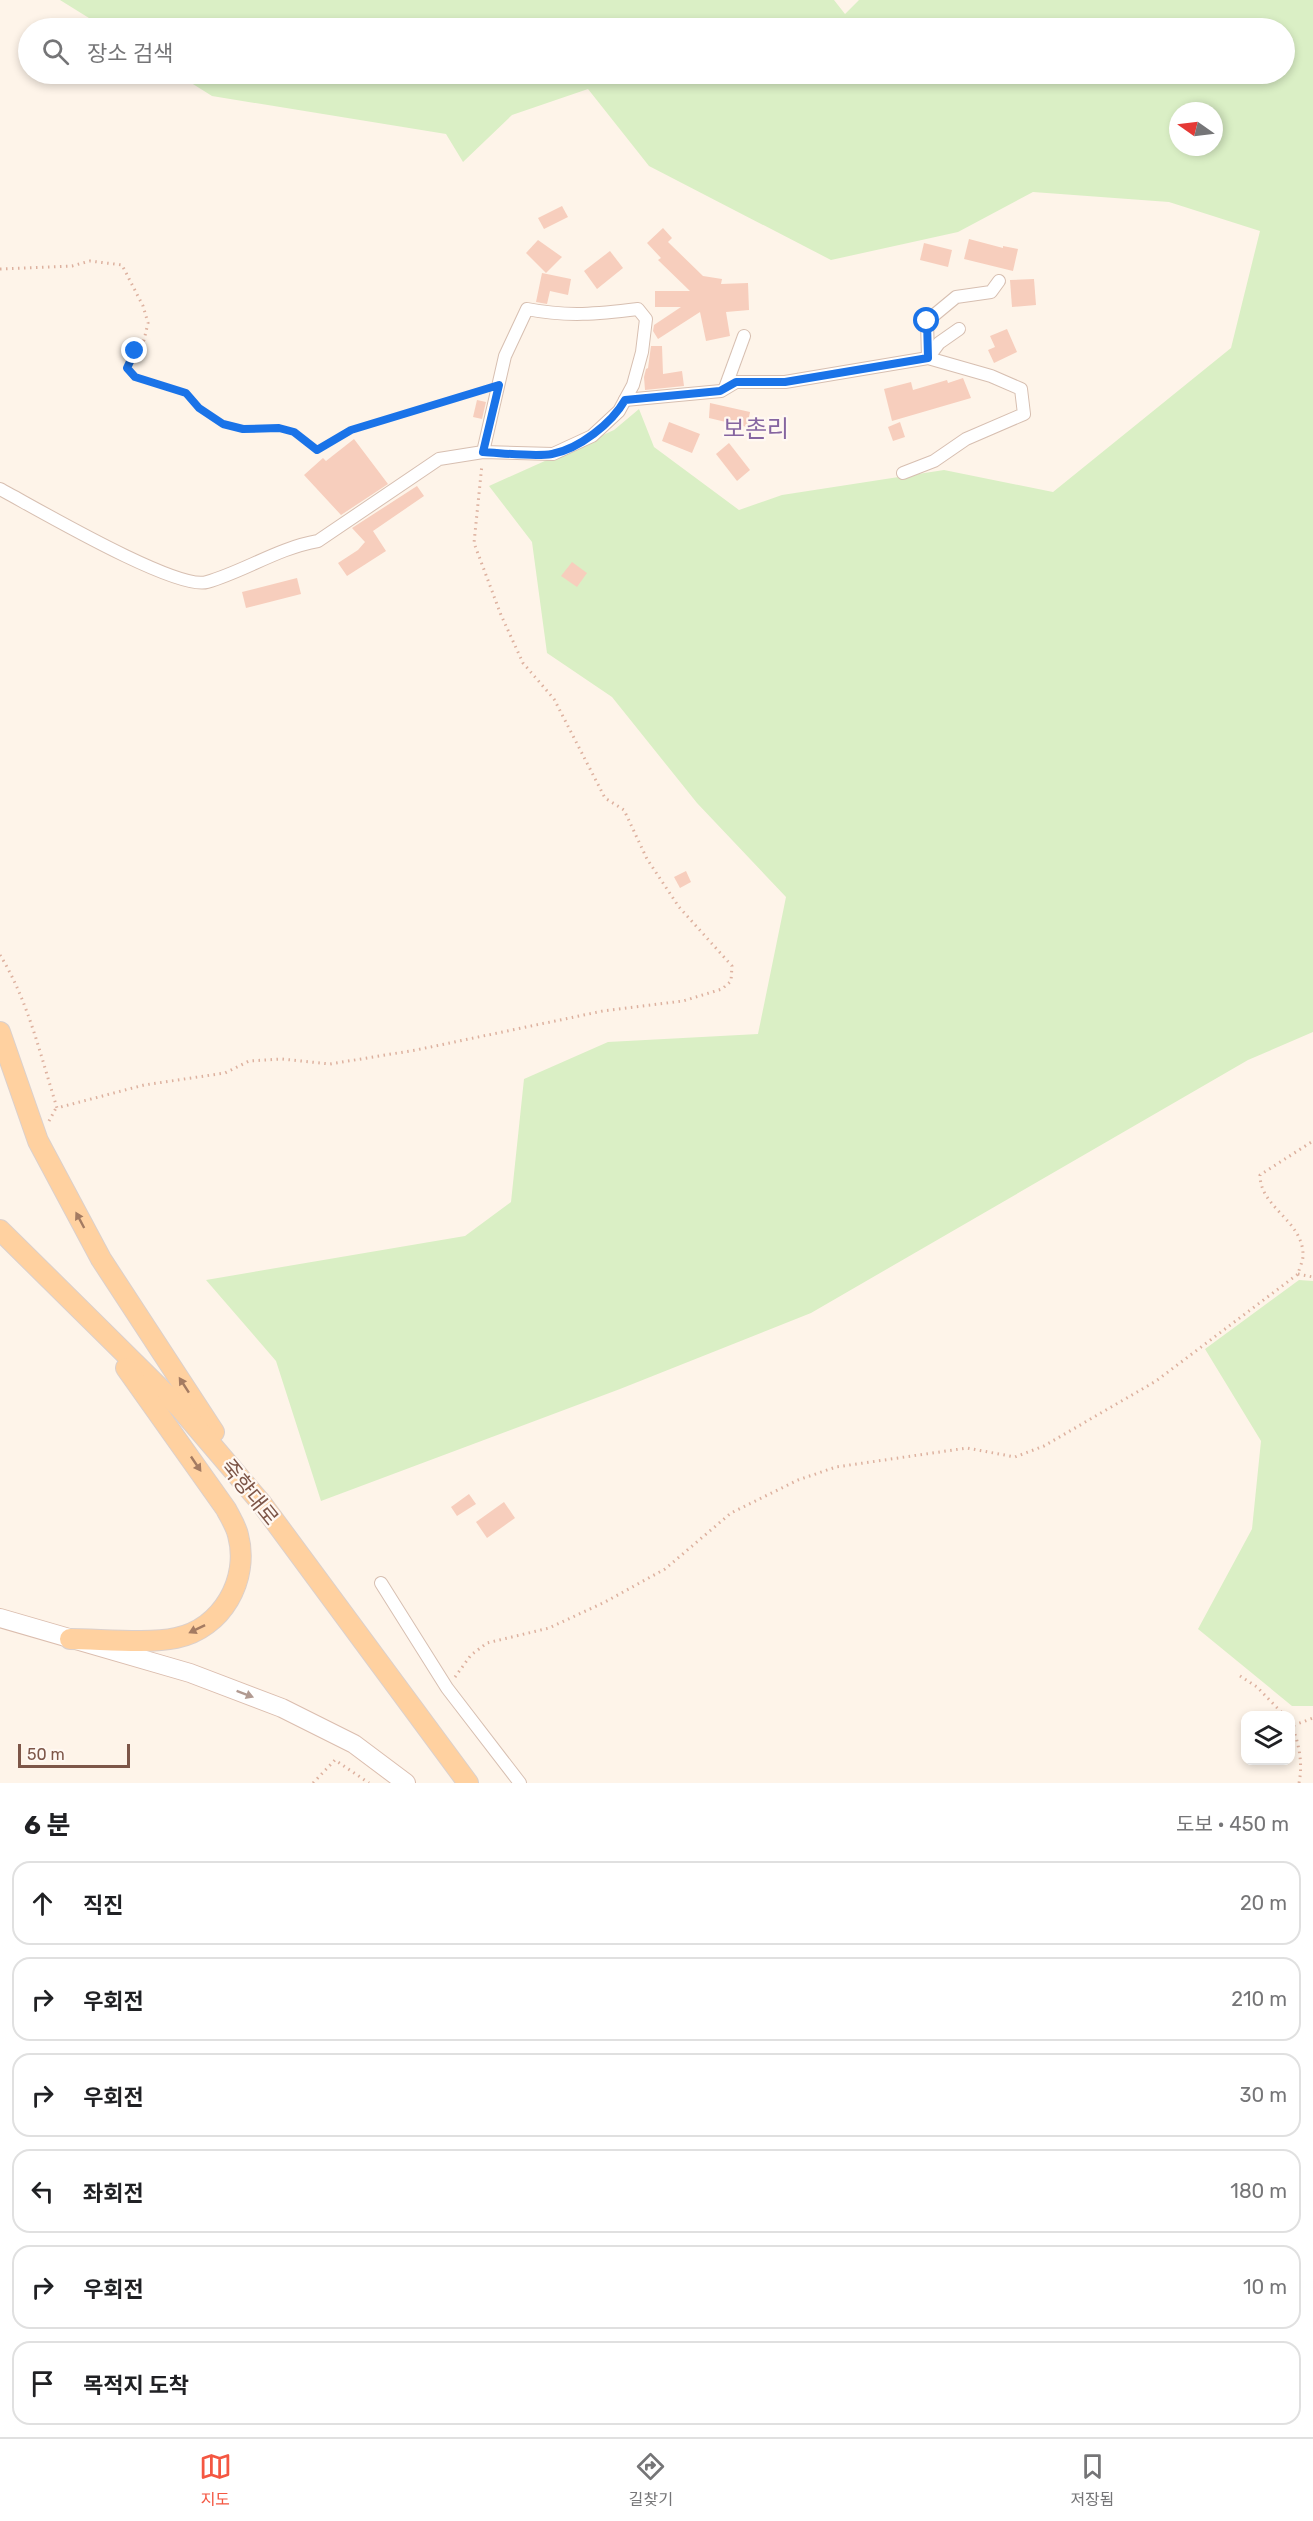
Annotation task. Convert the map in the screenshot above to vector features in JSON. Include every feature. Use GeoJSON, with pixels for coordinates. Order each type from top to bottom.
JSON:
{"type":"FeatureCollection","features":[{"type":"Feature","properties":{"kind":"main road"},"geometry":{"type":"LineString","coordinates":[[0,1032],[38,1141],[101,1259],[262,1504]]}},
{"type":"Feature","properties":{"kind":"main road","name":"죽향대로"},"geometry":{"type":"LineString","coordinates":[[0,1230],[181,1409],[262,1504],[468,1783]]}},
{"type":"Feature","properties":{"kind":"main road"},"geometry":{"type":"LineString","coordinates":[[69,1639],[177,1638],[202,1628],[222,1610],[236,1587],[242,1561],[238,1534],[226,1509],[192,1458],[88,1315]]}},
{"type":"Feature","properties":{"kind":"main road"},"geometry":{"type":"LineString","coordinates":[[0,1618],[190,1673],[282,1708],[354,1744],[406,1783]]}},
{"type":"Feature","properties":{"kind":"street"},"geometry":{"type":"LineString","coordinates":[[928,358],[927,321],[956,297],[991,292],[999,281]]}},
{"type":"Feature","properties":{"kind":"street"},"geometry":{"type":"LineString","coordinates":[[0,489],[123,556],[186,580],[204,583],[296,545],[318,541],[440,459],[483,452],[553,454],[592,436],[619,411],[633,386],[642,352],[646,320],[638,309],[583,315],[556,315],[527,309],[506,356],[483,452]]}},
{"type":"Feature","properties":{"kind":"street"},"geometry":{"type":"LineString","coordinates":[[928,358],[939,343],[958,329]]}},
{"type":"Feature","properties":{"kind":"street"},"geometry":{"type":"LineString","coordinates":[[725,388],[744,336]]}},
{"type":"Feature","properties":{"kind":"street"},"geometry":{"type":"LineString","coordinates":[[625,400],[720,391],[736,382],[785,382],[928,358],[991,376],[1021,389],[1024,414],[966,439],[934,462],[903,473]]}},
{"type":"Feature","properties":{"kind":"street"},"geometry":{"type":"LineString","coordinates":[[381,1583],[447,1688],[520,1783]]}},
{"type":"Feature","properties":{"kind":"path"},"geometry":{"type":"LineString","coordinates":[[0,269],[72,266],[90,261],[122,265],[143,306],[148,323],[144,340],[135,351],[127,368],[135,377],[186,393],[199,408],[223,424],[243,429],[271,428],[294,432],[317,450],[351,430],[499,385]]}},
{"type":"Feature","properties":{"kind":"path"},"geometry":{"type":"LineString","coordinates":[[0,955],[9,969],[29,1021],[57,1108],[144,1085],[225,1073],[249,1061],[282,1059],[341,1063],[416,1050],[603,1011],[682,1001],[722,988],[731,981],[732,966],[679,907],[647,859],[624,810],[605,798],[554,699],[523,663],[501,615],[474,543],[483,452]]}},
{"type":"Feature","properties":{"kind":"path"},"geometry":{"type":"LineString","coordinates":[[447,1688],[471,1655],[487,1643],[549,1628],[606,1602],[665,1569],[731,1513],[798,1480],[836,1467],[967,1448],[1015,1457],[1044,1446],[1156,1381],[1298,1274],[1303,1255],[1295,1228],[1265,1196],[1260,1186],[1260,1175],[1313,1141]]}},
{"type":"Feature","properties":{"kind":"path"},"geometry":{"type":"LineString","coordinates":[[1298,1274],[1313,1277]]}},
{"type":"Feature","properties":{"kind":"path"},"geometry":{"type":"LineString","coordinates":[[1240,1676],[1257,1687],[1280,1711]]}},
{"type":"Feature","properties":{"kind":"path"},"geometry":{"type":"LineString","coordinates":[[1295,1724],[1313,1718]]}},
{"type":"Feature","properties":{"kind":"path"},"geometry":{"type":"LineString","coordinates":[[1295,1734],[1299,1742],[1301,1774],[1299,1783]]}},
{"type":"Feature","properties":{"kind":"path"},"geometry":{"type":"LineString","coordinates":[[313,1783],[335,1760],[369,1783]]}},
{"type":"Feature","properties":{"kind":"green space"},"geometry":{"type":"Polygon","coordinates":[[[60,0],[834,0],[845,14],[859,0],[1313,0],[1313,1032],[1248,1060],[811,1313],[620,1389],[321,1501],[276,1361],[206,1280],[465,1236],[511,1202],[524,1079],[608,1042],[758,1034],[786,897],[697,803],[612,697],[547,653],[532,542],[489,486],[614,430],[639,409],[654,447],[739,510],[782,495],[944,470],[1053,492],[1231,348],[1260,231],[1169,202],[1033,192],[958,232],[831,260],[649,166],[588,89],[512,115],[463,162],[446,134],[212,96],[193,84],[1295,84],[1295,18],[89,18],[60,0]]]}},
{"type":"Feature","properties":{"kind":"green space"},"geometry":{"type":"Polygon","coordinates":[[[1299,1280],[1313,1281],[1313,1706],[1292,1706],[1198,1629],[1252,1529],[1261,1441],[1205,1349],[1299,1280]]]}},
{"type":"Feature","properties":{"kind":"building"},"geometry":{"type":"Polygon","coordinates":[[[562,206],[568,217],[544,229],[538,218],[562,206]]]}},
{"type":"Feature","properties":{"kind":"building"},"geometry":{"type":"Polygon","coordinates":[[[663,228],[672,238],[668,242],[703,276],[722,279],[721,284],[748,283],[749,310],[726,312],[730,336],[706,341],[700,312],[658,339],[653,331],[654,325],[681,307],[655,307],[655,291],[690,291],[658,260],[661,258],[647,243],[663,228]]]}},
{"type":"Feature","properties":{"kind":"building"},"geometry":{"type":"Polygon","coordinates":[[[969,239],[1003,248],[1003,246],[1018,249],[1013,271],[964,259],[969,239]]]}},
{"type":"Feature","properties":{"kind":"building"},"geometry":{"type":"Polygon","coordinates":[[[538,240],[562,257],[546,273],[526,253],[538,240]]]}},
{"type":"Feature","properties":{"kind":"building"},"geometry":{"type":"Polygon","coordinates":[[[924,243],[952,250],[948,267],[920,260],[924,243]]]}},
{"type":"Feature","properties":{"kind":"building"},"geometry":{"type":"Polygon","coordinates":[[[610,251],[623,268],[597,289],[584,271],[610,251]]]}},
{"type":"Feature","properties":{"kind":"building"},"geometry":{"type":"Polygon","coordinates":[[[542,273],[571,279],[568,295],[550,291],[547,304],[536,302],[542,273]]]}},
{"type":"Feature","properties":{"kind":"building"},"geometry":{"type":"Polygon","coordinates":[[[1034,279],[1036,305],[1012,307],[1010,280],[1034,279]]]}},
{"type":"Feature","properties":{"kind":"building"},"geometry":{"type":"Polygon","coordinates":[[[1007,329],[1017,352],[994,363],[988,350],[995,347],[990,336],[1007,329]]]}},
{"type":"Feature","properties":{"kind":"building"},"geometry":{"type":"Polygon","coordinates":[[[651,346],[662,346],[663,374],[682,371],[684,386],[645,390],[644,377],[648,368],[651,346]]]}},
{"type":"Feature","properties":{"kind":"building"},"geometry":{"type":"Polygon","coordinates":[[[963,378],[971,398],[892,421],[884,389],[911,382],[913,390],[963,378]]]}},
{"type":"Feature","properties":{"kind":"building"},"geometry":{"type":"Polygon","coordinates":[[[477,400],[486,402],[482,419],[473,417],[477,400]]]}},
{"type":"Feature","properties":{"kind":"building"},"geometry":{"type":"Polygon","coordinates":[[[710,403],[750,412],[747,427],[709,418],[710,403]]]}},
{"type":"Feature","properties":{"kind":"building"},"geometry":{"type":"Polygon","coordinates":[[[669,422],[700,434],[692,453],[662,441],[669,422]]]}},
{"type":"Feature","properties":{"kind":"building"},"geometry":{"type":"Polygon","coordinates":[[[900,422],[905,437],[893,441],[888,427],[900,422]]]}},
{"type":"Feature","properties":{"kind":"building"},"geometry":{"type":"Polygon","coordinates":[[[354,439],[388,484],[341,515],[304,475],[323,458],[326,461],[354,439]]]}},
{"type":"Feature","properties":{"kind":"building"},"geometry":{"type":"Polygon","coordinates":[[[729,443],[750,470],[737,481],[716,454],[729,443]]]}},
{"type":"Feature","properties":{"kind":"building"},"geometry":{"type":"Polygon","coordinates":[[[417,486],[424,496],[373,531],[386,551],[347,576],[338,563],[358,550],[365,542],[352,528],[417,486]]]}},
{"type":"Feature","properties":{"kind":"building"},"geometry":{"type":"Polygon","coordinates":[[[572,562],[587,573],[577,587],[561,576],[572,562]]]}},
{"type":"Feature","properties":{"kind":"building"},"geometry":{"type":"Polygon","coordinates":[[[297,578],[301,594],[246,608],[242,592],[297,578]]]}},
{"type":"Feature","properties":{"kind":"building"},"geometry":{"type":"Polygon","coordinates":[[[686,871],[691,882],[680,888],[674,877],[686,871]]]}},
{"type":"Feature","properties":{"kind":"building"},"geometry":{"type":"Polygon","coordinates":[[[469,1494],[476,1504],[457,1516],[451,1507],[469,1494]]]}},
{"type":"Feature","properties":{"kind":"building"},"geometry":{"type":"Polygon","coordinates":[[[504,1502],[515,1518],[487,1538],[476,1522],[504,1502]]]}},
{"type":"Feature","properties":{"kind":"district","name":"보촌리"},"geometry":{"type":"Point","coordinates":[756,429]}},
{"type":"Feature","properties":{"kind":"route"},"geometry":{"type":"LineString","coordinates":[[135,351],[127,368],[135,377],[186,393],[199,408],[223,424],[243,429],[263,427],[294,432],[317,450],[351,430],[499,385],[483,452],[553,454],[592,436],[619,411],[625,400],[720,391],[736,382],[785,382],[928,358],[927,321]]}}]}
